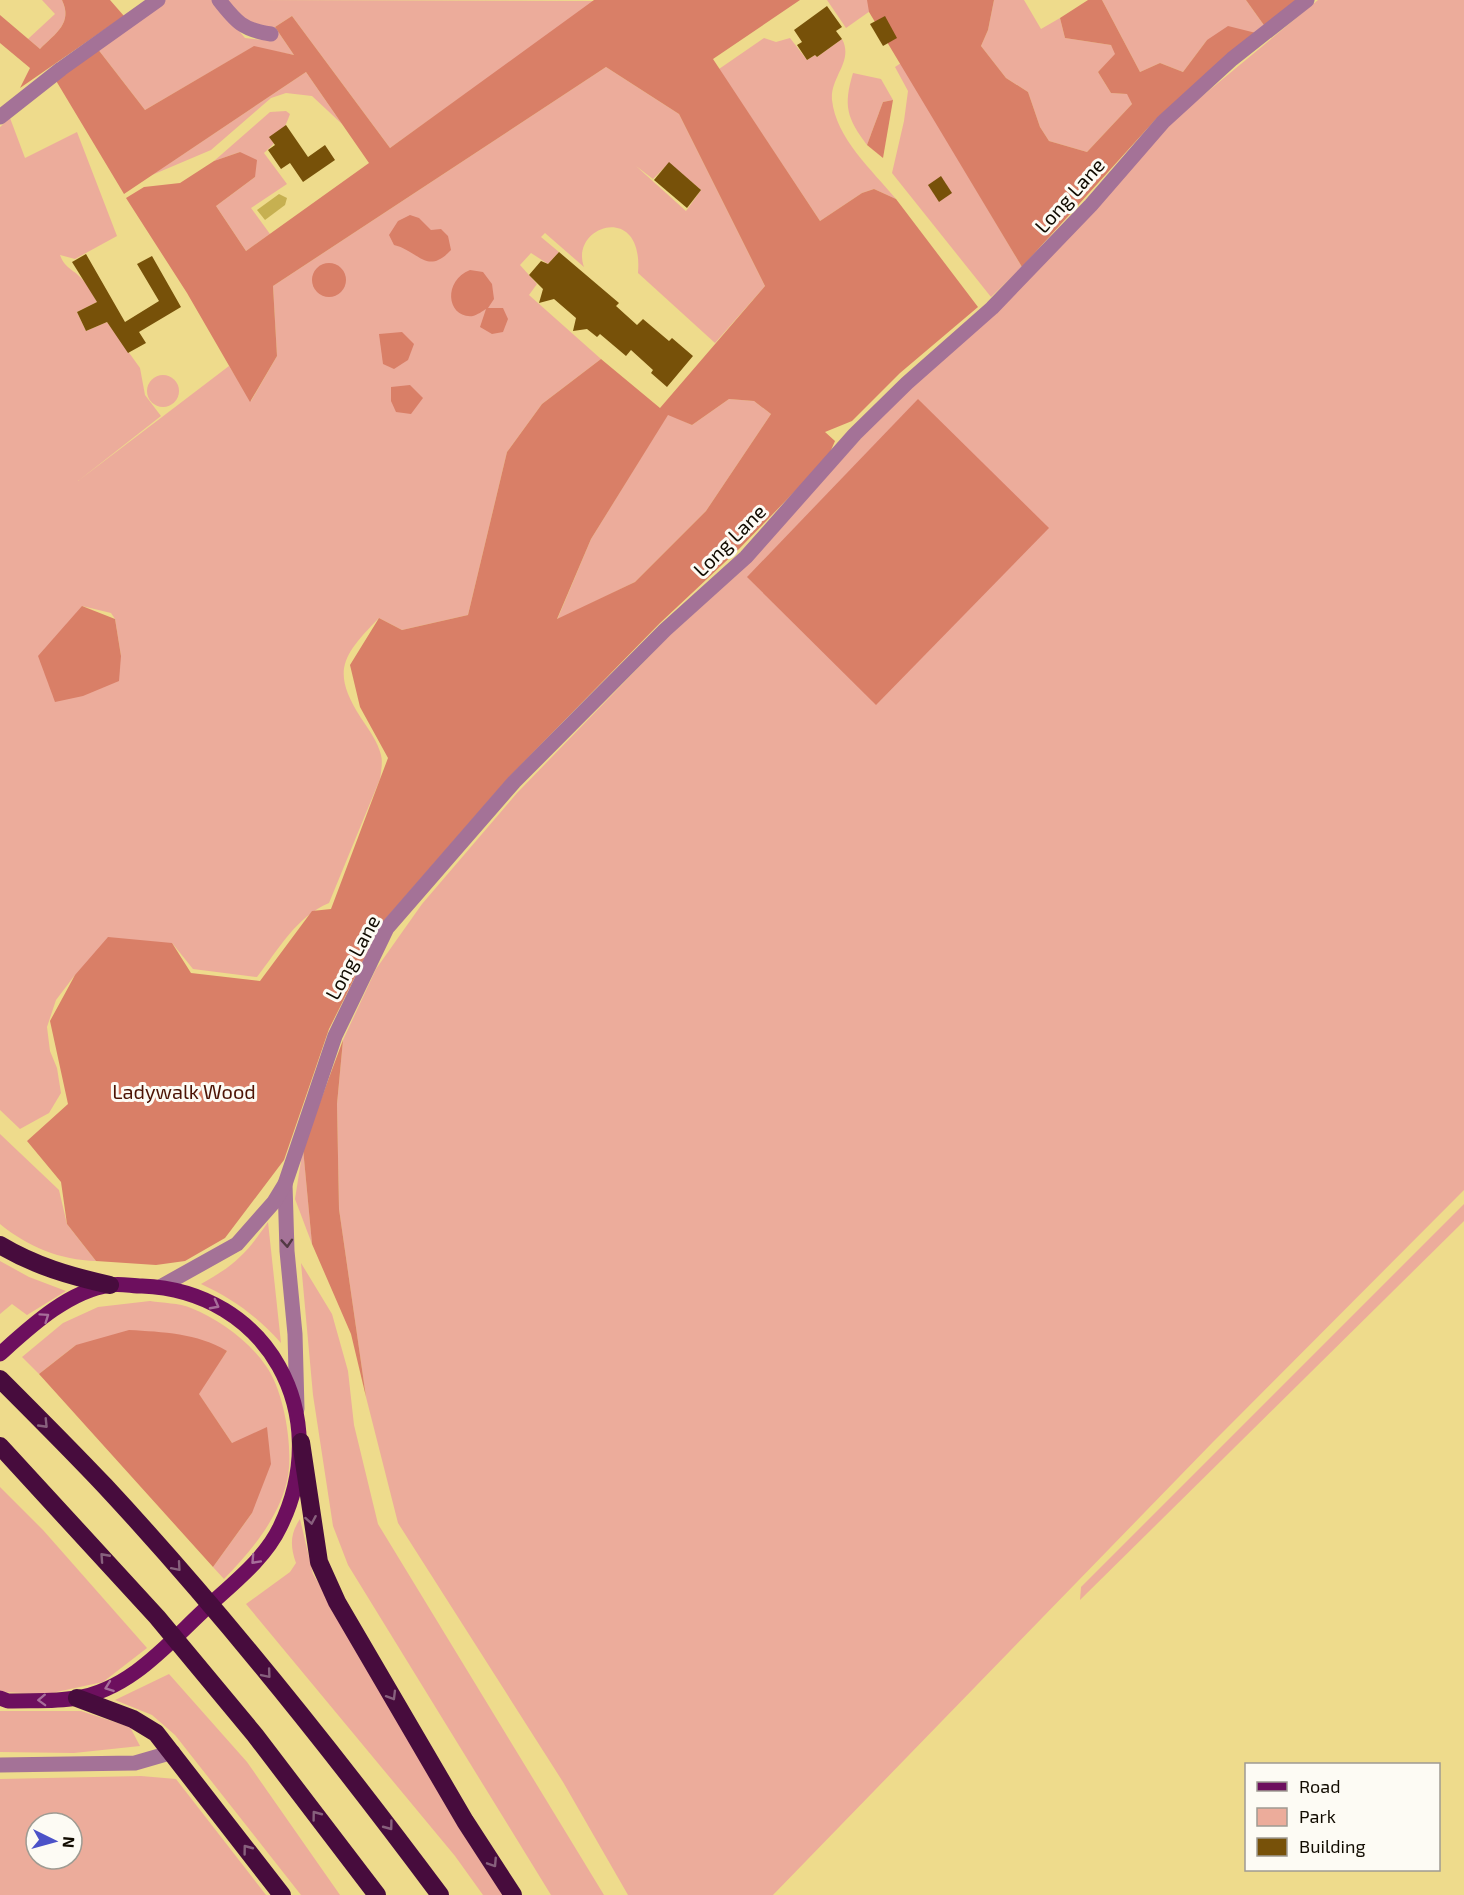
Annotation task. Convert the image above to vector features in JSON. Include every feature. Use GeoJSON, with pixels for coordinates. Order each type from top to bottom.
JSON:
{"type":"FeatureCollection","features":[{"type":"Feature","properties":{"kind":"highway"},"geometry":{"type":"LineString","coordinates":[[0,1245],[27,1261],[73,1277],[110,1285]]}},
{"type":"Feature","properties":{"kind":"highway"},"geometry":{"type":"LineString","coordinates":[[2,1380],[105,1486],[194,1586],[336,1757],[440,1895]]}},
{"type":"Feature","properties":{"kind":"highway"},"geometry":{"type":"LineString","coordinates":[[301,1442],[319,1562],[333,1592],[465,1821],[513,1895]]}},
{"type":"Feature","properties":{"kind":"highway"},"geometry":{"type":"LineString","coordinates":[[0,1446],[158,1617],[255,1735],[377,1895]]}},
{"type":"Feature","properties":{"kind":"highway"},"geometry":{"type":"LineString","coordinates":[[77,1698],[133,1719],[156,1733],[282,1895]]}},
{"type":"Feature","properties":{"kind":"main road"},"geometry":{"type":"LineString","coordinates":[[0,1353],[27,1329],[67,1302],[110,1285],[160,1287],[197,1296],[239,1318],[272,1353],[286,1379],[297,1408],[301,1442],[296,1487],[280,1528],[259,1558],[149,1662],[117,1685],[77,1698],[3,1700]]}},
{"type":"Feature","properties":{"kind":"street"},"geometry":{"type":"LineString","coordinates":[[0,117],[61,69],[158,0]]}},
{"type":"Feature","properties":{"kind":"street"},"geometry":{"type":"LineString","coordinates":[[219,0],[236,21],[252,31],[271,34]]}},
{"type":"Feature","properties":{"kind":"street","name":"Long Lane"},"geometry":{"type":"LineString","coordinates":[[160,1287],[237,1244],[274,1202],[285,1184],[335,1036],[387,928],[514,782],[664,630],[746,557],[877,412],[992,308],[1091,205],[1162,122],[1232,58],[1307,0]]}},
{"type":"Feature","properties":{"kind":"street","name":"Long Lane"},"geometry":{"type":"LineString","coordinates":[[285,1184],[286,1240],[295,1334],[297,1408]]}},
{"type":"Feature","properties":{"kind":"street"},"geometry":{"type":"LineString","coordinates":[[0,1765],[135,1763],[172,1752]]}},
{"type":"Feature","properties":{"kind":"green space"},"geometry":{"type":"Polygon","coordinates":[[[42,0],[62,0],[65,15],[57,33],[40,49],[28,39],[55,14],[42,0]]]}},
{"type":"Feature","properties":{"kind":"green space"},"geometry":{"type":"Polygon","coordinates":[[[62,0],[110,0],[124,16],[20,88],[30,68],[0,43],[0,15],[40,49],[57,33],[64,21],[65,8],[62,0]]]}},
{"type":"Feature","properties":{"kind":"green space"},"geometry":{"type":"Polygon","coordinates":[[[165,0],[213,0],[245,38],[273,41],[273,28],[242,20],[226,0],[595,1],[390,148],[292,16],[275,27],[294,55],[253,47],[145,110],[97,48],[165,0]]]}},
{"type":"Feature","properties":{"kind":"green space","name":"Ladywalk Wood"},"geometry":{"type":"Polygon","coordinates":[[[594,0],[800,0],[713,59],[820,221],[862,193],[874,189],[896,199],[978,307],[900,373],[852,421],[825,432],[835,441],[828,457],[739,549],[660,623],[510,776],[382,923],[329,1029],[284,1160],[225,1238],[185,1261],[156,1265],[96,1261],[67,1224],[61,1182],[27,1141],[68,1104],[50,1021],[75,975],[108,937],[172,943],[191,973],[260,981],[312,911],[331,909],[388,758],[360,707],[350,665],[379,618],[402,630],[468,615],[507,452],[542,404],[601,359],[660,408],[765,286],[679,114],[606,67],[273,286],[277,356],[250,402],[187,293],[126,198],[144,187],[180,183],[214,161],[240,152],[257,160],[255,177],[216,206],[246,251],[369,163],[306,72],[124,194],[55,79],[97,48],[145,110],[254,46],[294,55],[275,27],[292,16],[390,148],[594,0]],[[729,399],[692,425],[668,415],[591,539],[557,619],[635,582],[706,511],[771,414],[754,401],[729,399]]]}},
{"type":"Feature","properties":{"kind":"green space"},"geometry":{"type":"Polygon","coordinates":[[[827,0],[878,0],[880,4],[846,28],[827,0]]]}},
{"type":"Feature","properties":{"kind":"green space"},"geometry":{"type":"Polygon","coordinates":[[[867,0],[994,0],[988,30],[981,46],[1006,78],[1028,92],[1040,127],[1049,141],[1087,152],[1132,104],[1127,94],[1111,93],[1098,72],[1115,54],[1111,45],[1065,38],[1060,18],[1088,0],[1102,0],[1140,72],[1160,63],[1183,72],[1207,40],[1228,26],[1256,33],[1156,119],[1022,267],[869,12],[867,0]]]}},
{"type":"Feature","properties":{"kind":"green space"},"geometry":{"type":"Polygon","coordinates":[[[994,0],[1024,0],[1041,29],[1060,18],[1065,38],[1111,45],[1116,54],[1098,72],[1111,93],[1128,94],[1132,104],[1087,152],[1049,141],[1040,127],[1028,92],[1006,78],[981,46],[988,30],[994,0]]]}},
{"type":"Feature","properties":{"kind":"green space"},"geometry":{"type":"Polygon","coordinates":[[[1102,0],[1246,0],[1266,28],[1256,33],[1207,40],[1183,72],[1160,63],[1140,72],[1102,0]]]}},
{"type":"Feature","properties":{"kind":"green space"},"geometry":{"type":"Polygon","coordinates":[[[1246,0],[1301,0],[1266,28],[1246,0]]]}},
{"type":"Feature","properties":{"kind":"green space"},"geometry":{"type":"Polygon","coordinates":[[[1318,0],[1464,0],[1464,1190],[1212,1443],[773,1895],[628,1895],[563,1782],[398,1523],[366,1397],[339,1209],[337,1104],[343,1040],[376,969],[422,904],[517,793],[669,636],[739,573],[904,391],[1166,126],[1318,0]]]}},
{"type":"Feature","properties":{"kind":"green space"},"geometry":{"type":"Polygon","coordinates":[[[764,38],[776,42],[790,38],[807,60],[815,55],[817,57],[842,39],[845,47],[844,62],[832,92],[835,114],[856,153],[896,199],[874,189],[862,193],[820,221],[719,69],[764,38]]]}},
{"type":"Feature","properties":{"kind":"green space"},"geometry":{"type":"Polygon","coordinates":[[[901,63],[1022,267],[991,297],[892,173],[904,121],[908,91],[895,67],[901,63]]]}},
{"type":"Feature","properties":{"kind":"green space"},"geometry":{"type":"Polygon","coordinates":[[[606,67],[679,114],[765,286],[715,343],[638,273],[637,250],[630,236],[620,229],[608,228],[596,232],[587,241],[582,253],[584,267],[545,233],[541,237],[559,252],[548,264],[531,253],[520,265],[537,284],[529,295],[601,359],[542,404],[507,452],[468,615],[402,630],[379,618],[349,654],[344,676],[346,688],[378,745],[382,767],[380,779],[329,903],[317,909],[298,925],[257,977],[193,969],[172,943],[75,975],[56,1000],[47,1027],[50,1051],[57,1068],[61,1093],[49,1113],[20,1129],[0,1110],[0,127],[10,118],[25,158],[77,132],[117,236],[75,259],[60,255],[67,266],[85,282],[97,302],[77,312],[86,331],[107,322],[140,368],[145,395],[161,416],[78,481],[229,366],[251,401],[277,356],[273,286],[606,67]],[[669,163],[653,179],[636,166],[686,211],[701,190],[669,163]],[[82,606],[121,656],[115,619],[111,613],[82,606]]]}},
{"type":"Feature","properties":{"kind":"green space"},"geometry":{"type":"Polygon","coordinates":[[[306,72],[342,124],[312,96],[286,93],[271,98],[211,150],[152,175],[306,72]]]}},
{"type":"Feature","properties":{"kind":"green space"},"geometry":{"type":"Polygon","coordinates":[[[853,73],[881,79],[893,100],[883,102],[867,145],[855,127],[849,111],[848,94],[853,73]]]}},
{"type":"Feature","properties":{"kind":"green space"},"geometry":{"type":"Polygon","coordinates":[[[893,100],[883,158],[867,145],[883,102],[893,100]]]}},
{"type":"Feature","properties":{"kind":"green space"},"geometry":{"type":"Polygon","coordinates":[[[286,111],[290,114],[283,131],[264,153],[287,184],[251,208],[270,234],[246,251],[216,206],[255,177],[240,152],[214,161],[270,112],[286,111]]]}},
{"type":"Feature","properties":{"kind":"green space"},"geometry":{"type":"Polygon","coordinates":[[[410,215],[419,218],[431,230],[441,229],[448,236],[451,250],[435,261],[429,261],[394,245],[389,235],[398,221],[410,215]]]}},
{"type":"Feature","properties":{"kind":"green space"},"geometry":{"type":"Polygon","coordinates":[[[329,263],[341,268],[346,280],[341,292],[329,297],[317,292],[312,280],[317,268],[329,263]]]}},
{"type":"Feature","properties":{"kind":"green space"},"geometry":{"type":"Polygon","coordinates":[[[470,270],[483,272],[492,284],[494,299],[488,308],[503,308],[508,319],[503,332],[492,334],[480,327],[486,309],[473,316],[458,312],[453,306],[451,298],[455,282],[470,270]]]}},
{"type":"Feature","properties":{"kind":"green space"},"geometry":{"type":"Polygon","coordinates":[[[402,332],[414,344],[408,360],[394,369],[383,364],[379,334],[402,332]]]}},
{"type":"Feature","properties":{"kind":"green space"},"geometry":{"type":"Polygon","coordinates":[[[163,375],[174,380],[179,391],[174,402],[163,407],[152,402],[147,391],[152,380],[163,375]]]}},
{"type":"Feature","properties":{"kind":"green space"},"geometry":{"type":"Polygon","coordinates":[[[410,385],[423,398],[411,414],[396,412],[391,401],[391,387],[410,385]]]}},
{"type":"Feature","properties":{"kind":"green space"},"geometry":{"type":"Polygon","coordinates":[[[729,399],[754,401],[771,414],[706,511],[635,582],[557,620],[591,539],[668,414],[692,425],[729,399]]]}},
{"type":"Feature","properties":{"kind":"green space"},"geometry":{"type":"Polygon","coordinates":[[[918,399],[1049,528],[876,705],[747,577],[918,399]]]}},
{"type":"Feature","properties":{"kind":"green space"},"geometry":{"type":"Polygon","coordinates":[[[82,606],[115,619],[121,656],[119,681],[83,696],[55,702],[38,656],[82,606]]]}},
{"type":"Feature","properties":{"kind":"green space"},"geometry":{"type":"Polygon","coordinates":[[[343,1040],[337,1104],[339,1209],[366,1397],[351,1334],[312,1244],[303,1148],[343,1040]]]}},
{"type":"Feature","properties":{"kind":"green space"},"geometry":{"type":"Polygon","coordinates":[[[0,1134],[59,1190],[67,1224],[96,1261],[70,1258],[45,1251],[33,1246],[0,1224],[0,1134]]]}},
{"type":"Feature","properties":{"kind":"green space"},"geometry":{"type":"Polygon","coordinates":[[[303,1148],[312,1244],[295,1199],[303,1148]]]}},
{"type":"Feature","properties":{"kind":"green space"},"geometry":{"type":"Polygon","coordinates":[[[1464,1204],[1464,1221],[1080,1600],[1081,1587],[1464,1204]]]}},
{"type":"Feature","properties":{"kind":"green space"},"geometry":{"type":"Polygon","coordinates":[[[268,1222],[281,1343],[263,1324],[244,1309],[201,1284],[239,1258],[268,1222]]]}},
{"type":"Feature","properties":{"kind":"green space"},"geometry":{"type":"Polygon","coordinates":[[[0,1261],[29,1277],[66,1291],[27,1315],[12,1304],[0,1314],[0,1261]]]}},
{"type":"Feature","properties":{"kind":"green space"},"geometry":{"type":"Polygon","coordinates":[[[301,1263],[332,1314],[348,1371],[354,1425],[378,1524],[604,1895],[551,1895],[348,1565],[333,1526],[313,1395],[301,1263]]]}},
{"type":"Feature","properties":{"kind":"green space"},"geometry":{"type":"Polygon","coordinates":[[[150,1301],[191,1308],[233,1332],[266,1366],[278,1390],[286,1419],[289,1464],[288,1476],[279,1505],[264,1532],[224,1579],[213,1567],[252,1513],[232,1443],[198,1393],[227,1351],[76,1345],[39,1374],[22,1357],[63,1323],[98,1307],[150,1301]]]}},
{"type":"Feature","properties":{"kind":"green space"},"geometry":{"type":"Polygon","coordinates":[[[129,1330],[192,1337],[227,1351],[199,1394],[232,1443],[267,1427],[271,1464],[252,1513],[213,1567],[39,1374],[76,1345],[129,1330]]]}},
{"type":"Feature","properties":{"kind":"green space"},"geometry":{"type":"Polygon","coordinates":[[[0,1487],[43,1530],[147,1648],[103,1682],[47,1694],[0,1692],[0,1487]]]}},
{"type":"Feature","properties":{"kind":"green space"},"geometry":{"type":"Polygon","coordinates":[[[300,1519],[313,1574],[505,1895],[483,1895],[455,1856],[246,1604],[290,1572],[296,1563],[292,1540],[300,1519]]]}},
{"type":"Feature","properties":{"kind":"green space"},"geometry":{"type":"Polygon","coordinates":[[[169,1674],[247,1762],[340,1895],[301,1895],[175,1735],[152,1715],[115,1700],[169,1674]]]}},
{"type":"Feature","properties":{"kind":"green space"},"geometry":{"type":"Polygon","coordinates":[[[0,1711],[81,1711],[130,1727],[140,1746],[74,1753],[0,1752],[0,1711]]]}},
{"type":"Feature","properties":{"kind":"green space"},"geometry":{"type":"Polygon","coordinates":[[[141,1776],[176,1779],[266,1895],[0,1895],[0,1779],[141,1776]]]}},
{"type":"Feature","properties":{"kind":"shaded area"},"geometry":{"type":"Polygon","coordinates":[[[279,194],[287,198],[285,205],[265,220],[257,210],[279,194]]]}},
{"type":"Feature","properties":{"kind":"building"},"geometry":{"type":"Polygon","coordinates":[[[827,6],[842,27],[836,31],[842,39],[817,57],[815,55],[807,60],[797,45],[802,42],[794,30],[827,6]]]}},
{"type":"Feature","properties":{"kind":"building"},"geometry":{"type":"Polygon","coordinates":[[[885,16],[897,38],[883,46],[870,24],[885,16]]]}},
{"type":"Feature","properties":{"kind":"building"},"geometry":{"type":"Polygon","coordinates":[[[286,125],[308,157],[325,145],[335,160],[303,182],[290,163],[281,169],[268,150],[275,145],[269,137],[286,125]]]}},
{"type":"Feature","properties":{"kind":"building"},"geometry":{"type":"Polygon","coordinates":[[[669,162],[701,190],[687,208],[654,180],[669,162]]]}},
{"type":"Feature","properties":{"kind":"building"},"geometry":{"type":"Polygon","coordinates":[[[941,176],[952,193],[939,202],[928,185],[941,176]]]}},
{"type":"Feature","properties":{"kind":"building"},"geometry":{"type":"Polygon","coordinates":[[[559,252],[619,303],[616,306],[637,325],[643,319],[669,341],[672,338],[693,356],[667,387],[651,373],[653,370],[631,350],[626,356],[600,334],[597,337],[587,329],[573,331],[576,318],[554,299],[539,303],[543,289],[529,275],[541,261],[548,264],[559,252]]]}},
{"type":"Feature","properties":{"kind":"building"},"geometry":{"type":"Polygon","coordinates":[[[86,254],[125,322],[159,301],[137,264],[152,256],[181,307],[139,332],[146,343],[128,353],[107,322],[86,331],[77,312],[97,302],[72,262],[86,254]]]}}]}
